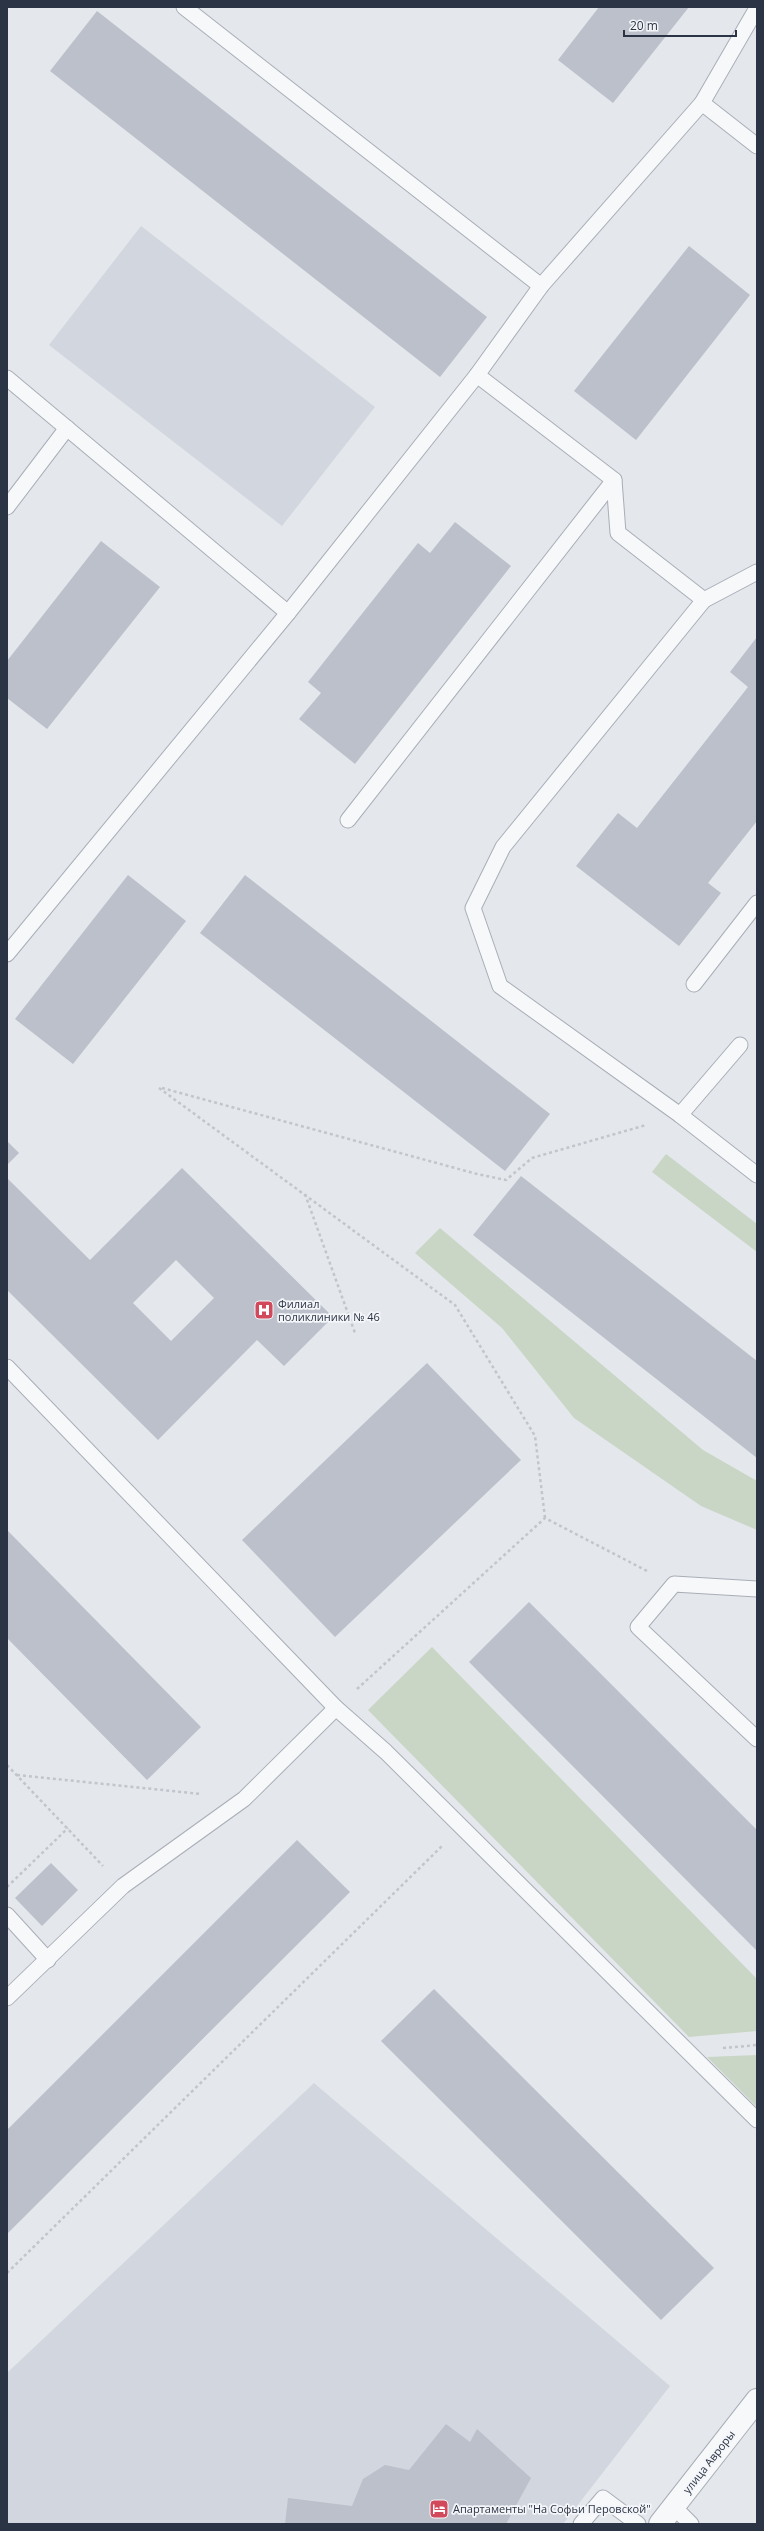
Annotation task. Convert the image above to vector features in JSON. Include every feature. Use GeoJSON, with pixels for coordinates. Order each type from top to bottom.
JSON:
{"type":"FeatureCollection","features":[{"type":"Feature","properties":{"kind":"street","name":"улица Авроры"},"geometry":{"type":"LineString","coordinates":[[660,2524],[757,2400]]}},
{"type":"Feature","properties":{"kind":"lane"},"geometry":{"type":"LineString","coordinates":[[184,7],[541,286]]}},
{"type":"Feature","properties":{"kind":"lane"},"geometry":{"type":"LineString","coordinates":[[7,954],[288,613],[477,375],[541,286],[702,103],[757,8]]}},
{"type":"Feature","properties":{"kind":"lane"},"geometry":{"type":"LineString","coordinates":[[702,103],[757,146]]}},
{"type":"Feature","properties":{"kind":"lane"},"geometry":{"type":"LineString","coordinates":[[477,375],[614,480],[618,533],[704,600]]}},
{"type":"Feature","properties":{"kind":"lane"},"geometry":{"type":"LineString","coordinates":[[7,378],[288,613]]}},
{"type":"Feature","properties":{"kind":"lane"},"geometry":{"type":"LineString","coordinates":[[7,507],[67,428]]}},
{"type":"Feature","properties":{"kind":"lane"},"geometry":{"type":"LineString","coordinates":[[348,820],[614,480]]}},
{"type":"Feature","properties":{"kind":"lane"},"geometry":{"type":"LineString","coordinates":[[757,572],[704,600],[503,847],[473,908],[500,986],[680,1115],[757,1175]]}},
{"type":"Feature","properties":{"kind":"lane"},"geometry":{"type":"LineString","coordinates":[[694,984],[757,903]]}},
{"type":"Feature","properties":{"kind":"lane"},"geometry":{"type":"LineString","coordinates":[[680,1115],[740,1045]]}},
{"type":"Feature","properties":{"kind":"lane"},"geometry":{"type":"LineString","coordinates":[[7,1367],[336,1708],[386,1752],[757,2120]]}},
{"type":"Feature","properties":{"kind":"lane"},"geometry":{"type":"LineString","coordinates":[[757,1589],[674,1584],[638,1627],[757,1739]]}},
{"type":"Feature","properties":{"kind":"lane"},"geometry":{"type":"LineString","coordinates":[[7,1998],[123,1886],[244,1799],[336,1708]]}},
{"type":"Feature","properties":{"kind":"lane"},"geometry":{"type":"LineString","coordinates":[[7,1915],[48,1960]]}},
{"type":"Feature","properties":{"kind":"lane"},"geometry":{"type":"LineString","coordinates":[[582,2524],[603,2498],[638,2524]]}},
{"type":"Feature","properties":{"kind":"lane"},"geometry":{"type":"LineString","coordinates":[[674,2506],[691,2524]]}},
{"type":"Feature","properties":{"kind":"path"},"geometry":{"type":"LineString","coordinates":[[545,1518],[536,1436],[455,1305],[159,1088],[477,1174],[506,1180],[532,1158],[680,1115]]}},
{"type":"Feature","properties":{"kind":"path"},"geometry":{"type":"LineString","coordinates":[[304,1194],[355,1333]]}},
{"type":"Feature","properties":{"kind":"path"},"geometry":{"type":"LineString","coordinates":[[545,1518],[674,1584]]}},
{"type":"Feature","properties":{"kind":"path"},"geometry":{"type":"LineString","coordinates":[[336,1708],[545,1518]]}},
{"type":"Feature","properties":{"kind":"path"},"geometry":{"type":"LineString","coordinates":[[7,1765],[123,1886]]}},
{"type":"Feature","properties":{"kind":"path"},"geometry":{"type":"LineString","coordinates":[[17,1775],[244,1799]]}},
{"type":"Feature","properties":{"kind":"path"},"geometry":{"type":"LineString","coordinates":[[7,2273],[461,1827]]}},
{"type":"Feature","properties":{"kind":"path"},"geometry":{"type":"LineString","coordinates":[[7,1887],[68,1828]]}},
{"type":"Feature","properties":{"kind":"shaded area"},"geometry":{"type":"Polygon","coordinates":[[[141,226],[375,407],[282,526],[49,345],[141,226]]]}},
{"type":"Feature","properties":{"kind":"shaded area"},"geometry":{"type":"Polygon","coordinates":[[[314,2083],[670,2386],[563,2524],[7,2524],[7,2373],[314,2083]]]}},
{"type":"Feature","properties":{"kind":"green space"},"geometry":{"type":"Polygon","coordinates":[[[666,1154],[757,1224],[757,1252],[652,1172],[666,1154]]]}},
{"type":"Feature","properties":{"kind":"green space"},"geometry":{"type":"Polygon","coordinates":[[[440,1228],[703,1450],[757,1481],[757,1530],[701,1506],[574,1418],[502,1328],[415,1253],[440,1228]]]}},
{"type":"Feature","properties":{"kind":"green space"},"geometry":{"type":"Polygon","coordinates":[[[432,1647],[757,1979],[757,2031],[689,2037],[368,1710],[432,1647]]]}},
{"type":"Feature","properties":{"kind":"green space"},"geometry":{"type":"Polygon","coordinates":[[[757,2055],[757,2107],[707,2057],[757,2055]]]}},
{"type":"Feature","properties":{"kind":"building"},"geometry":{"type":"Polygon","coordinates":[[[599,7],[689,7],[613,103],[558,60],[599,7]]]}},
{"type":"Feature","properties":{"kind":"building"},"geometry":{"type":"Polygon","coordinates":[[[97,11],[487,317],[440,377],[50,71],[97,11]]]}},
{"type":"Feature","properties":{"kind":"building"},"geometry":{"type":"Polygon","coordinates":[[[689,246],[750,295],[636,440],[574,391],[689,246]]]}},
{"type":"Feature","properties":{"kind":"building"},"geometry":{"type":"Polygon","coordinates":[[[455,522],[511,566],[355,764],[299,719],[321,693],[308,682],[418,543],[430,553],[455,522]]]}},
{"type":"Feature","properties":{"kind":"building"},"geometry":{"type":"Polygon","coordinates":[[[101,541],[160,587],[47,729],[7,698],[7,661],[101,541]]]}},
{"type":"Feature","properties":{"kind":"building"},"geometry":{"type":"Polygon","coordinates":[[[757,637],[757,821],[708,883],[721,893],[679,946],[576,866],[618,813],[637,828],[748,687],[730,672],[757,637]]]}},
{"type":"Feature","properties":{"kind":"building"},"geometry":{"type":"Polygon","coordinates":[[[128,875],[186,921],[73,1064],[15,1019],[128,875]]]}},
{"type":"Feature","properties":{"kind":"building"},"geometry":{"type":"Polygon","coordinates":[[[245,875],[550,1114],[505,1171],[200,933],[245,875]]]}},
{"type":"Feature","properties":{"kind":"building"},"geometry":{"type":"Polygon","coordinates":[[[7,1141],[19,1153],[7,1165],[7,1141]]]}},
{"type":"Feature","properties":{"kind":"building","name":"Филиал поликлиники № 46"},"geometry":{"type":"Polygon","coordinates":[[[182,1168],[333,1317],[284,1366],[257,1340],[158,1440],[7,1290],[7,1178],[90,1260],[182,1168]],[[176,1260],[133,1303],[171,1341],[214,1298],[176,1260]]]}},
{"type":"Feature","properties":{"kind":"building"},"geometry":{"type":"Polygon","coordinates":[[[521,1176],[757,1361],[757,1458],[473,1235],[521,1176]]]}},
{"type":"Feature","properties":{"kind":"building"},"geometry":{"type":"Polygon","coordinates":[[[427,1363],[521,1460],[335,1637],[242,1540],[427,1363]]]}},
{"type":"Feature","properties":{"kind":"building"},"geometry":{"type":"Polygon","coordinates":[[[7,1530],[201,1727],[147,1780],[7,1638],[7,1530]]]}},
{"type":"Feature","properties":{"kind":"building"},"geometry":{"type":"Polygon","coordinates":[[[529,1602],[757,1830],[757,1951],[469,1662],[529,1602]]]}},
{"type":"Feature","properties":{"kind":"building"},"geometry":{"type":"Polygon","coordinates":[[[297,1840],[350,1892],[7,2234],[7,2130],[297,1840]]]}},
{"type":"Feature","properties":{"kind":"building"},"geometry":{"type":"Polygon","coordinates":[[[51,1863],[78,1890],[42,1926],[15,1898],[51,1863]]]}},
{"type":"Feature","properties":{"kind":"building"},"geometry":{"type":"Polygon","coordinates":[[[434,1989],[714,2268],[661,2320],[381,2041],[434,1989]]]}},
{"type":"Feature","properties":{"kind":"building"},"geometry":{"type":"Polygon","coordinates":[[[446,2424],[470,2442],[477,2429],[531,2478],[506,2524],[285,2524],[288,2498],[352,2506],[363,2479],[385,2465],[409,2470],[446,2424]]]}},
{"type":"Feature","properties":{"kind":"place","name":"Филиал поликлиники № 46"},"geometry":{"type":"Point","coordinates":[264,1310]}},
{"type":"Feature","properties":{"kind":"place","name":"Апартаменты \"На Софьи Перовской\""},"geometry":{"type":"Point","coordinates":[439,2509]}}]}
